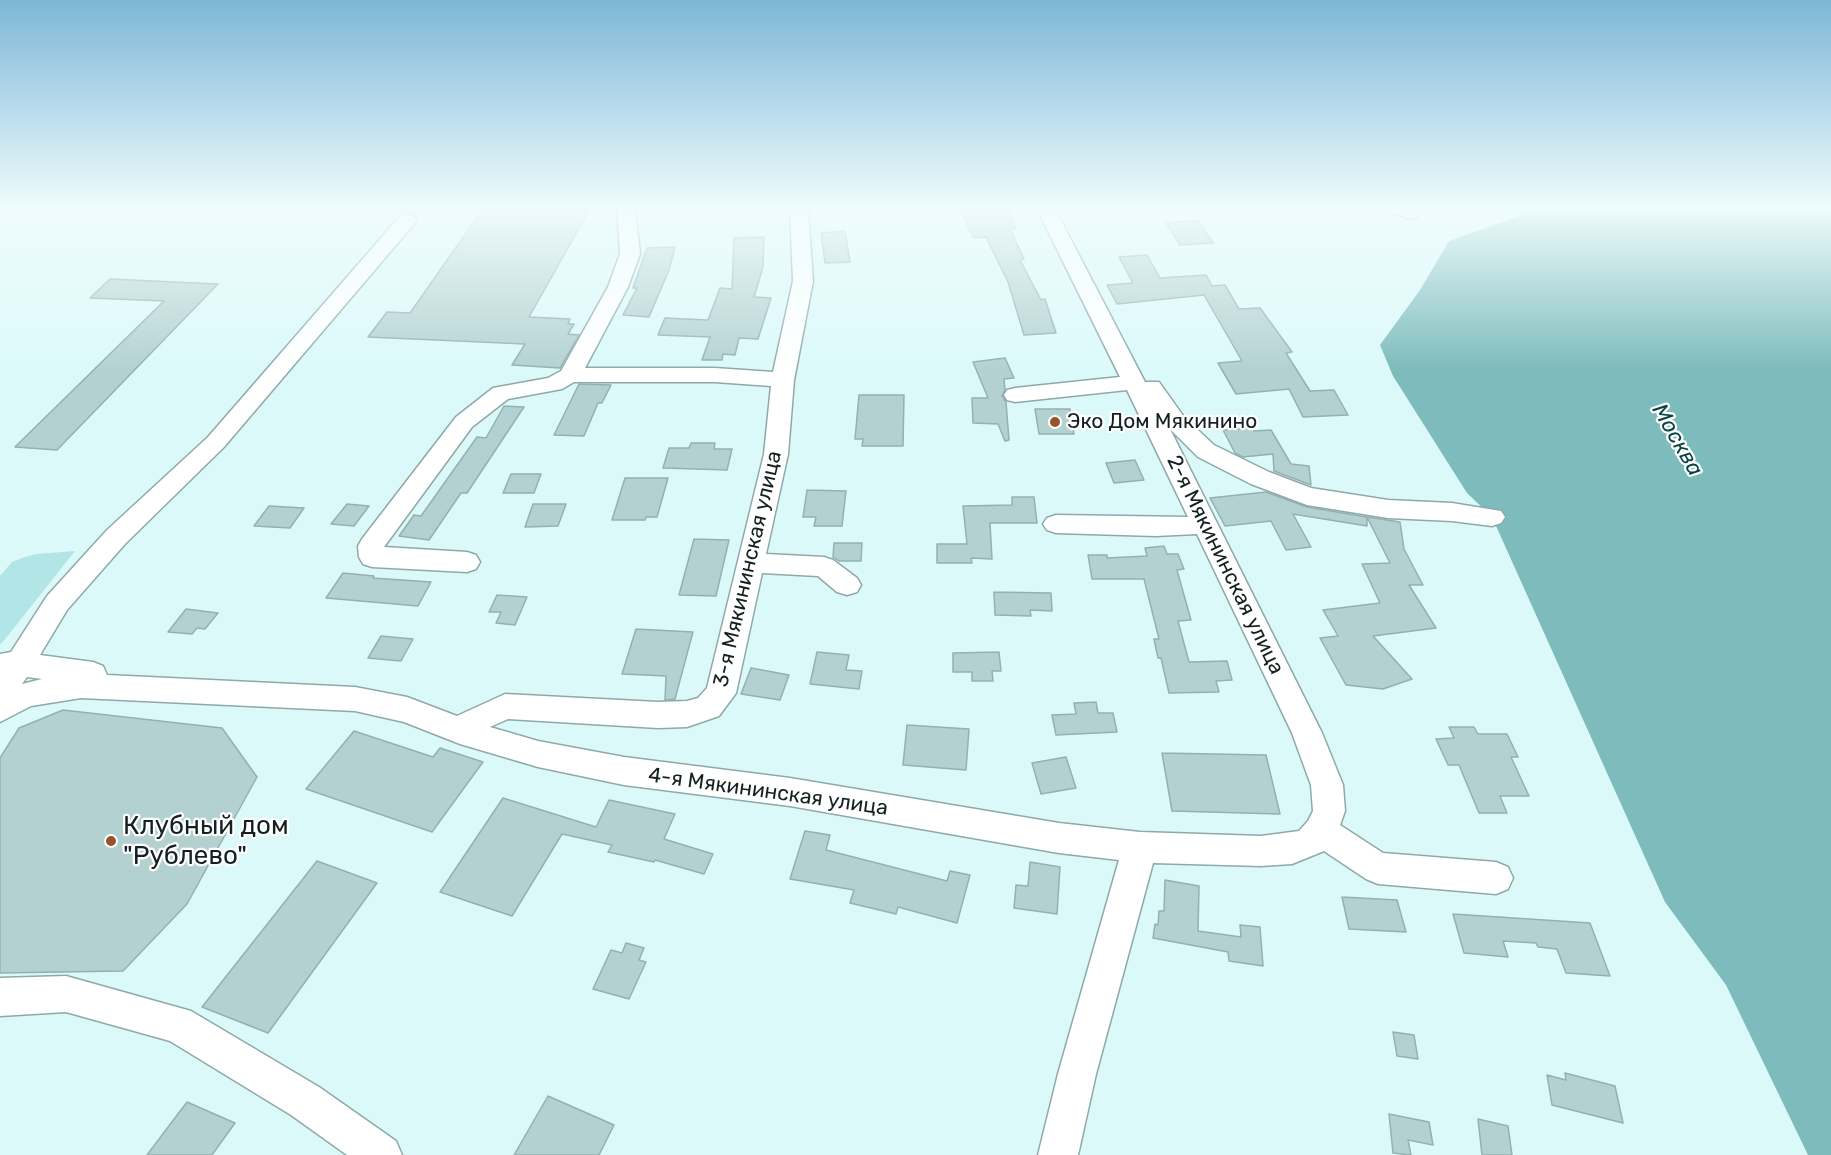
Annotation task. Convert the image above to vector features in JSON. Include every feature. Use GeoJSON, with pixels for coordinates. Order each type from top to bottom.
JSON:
{"type":"FeatureCollection","features":[{"type":"Feature","properties":{"kind":"street"},"geometry":{"type":"LineString","coordinates":[[0,695],[10,664],[57,603],[116,537],[216,442],[370,263]]}},
{"type":"Feature","properties":{"kind":"street"},"geometry":{"type":"LineString","coordinates":[[570,375],[618,287],[627,263]]}},
{"type":"Feature","properties":{"kind":"street","name":"3-я Мякининская улица"},"geometry":{"type":"LineString","coordinates":[[460,730],[505,706],[658,715],[687,714],[708,707],[721,693],[776,454],[783,380],[803,281],[802,263]]}},
{"type":"Feature","properties":{"kind":"street","name":"2-я Мякининская улица"},"geometry":{"type":"LineString","coordinates":[[1073,263],[1307,733],[1327,785],[1329,811],[1321,831]]}},
{"type":"Feature","properties":{"kind":"street"},"geometry":{"type":"LineString","coordinates":[[1115,346],[1141,373],[1176,422],[1206,451],[1260,478],[1307,496],[1388,509],[1452,512],[1492,517]]}},
{"type":"Feature","properties":{"kind":"street"},"geometry":{"type":"LineString","coordinates":[[467,562],[372,556],[371,546],[464,422],[501,393],[554,384],[570,375],[715,375],[783,380]]}},
{"type":"Feature","properties":{"kind":"street"},"geometry":{"type":"LineString","coordinates":[[1015,394],[1134,382]]}},
{"type":"Feature","properties":{"kind":"street"},"geometry":{"type":"LineString","coordinates":[[1056,524],[1156,527],[1205,525]]}},
{"type":"Feature","properties":{"kind":"street"},"geometry":{"type":"LineString","coordinates":[[751,563],[824,567],[847,585]]}},
{"type":"Feature","properties":{"kind":"street","name":"4-я Мякининская улица"},"geometry":{"type":"LineString","coordinates":[[10,664],[216,692]]}},
{"type":"Feature","properties":{"kind":"street","name":"4-я Мякининская улица"},"geometry":{"type":"LineString","coordinates":[[0,709],[23,696],[60,687],[355,699],[407,710],[460,730],[538,754],[624,771],[790,792],[1059,838],[1140,847],[1292,849],[1310,843],[1321,831]]}},
{"type":"Feature","properties":{"kind":"street"},"geometry":{"type":"LineString","coordinates":[[1321,831],[1378,868],[1496,878]]}},
{"type":"Feature","properties":{"kind":"street"},"geometry":{"type":"LineString","coordinates":[[1058,1155],[1077,1074],[1140,847]]}},
{"type":"Feature","properties":{"kind":"street"},"geometry":{"type":"LineString","coordinates":[[0,997],[66,994],[178,1024],[305,1101],[382,1155]]}},
{"type":"Feature","properties":{"kind":"shaded area"},"geometry":{"type":"Polygon","coordinates":[[[75,551],[0,644],[0,576],[12,562],[22,558],[36,554],[75,551]]]}},
{"type":"Feature","properties":{"kind":"water","name":"Москва"},"geometry":{"type":"Polygon","coordinates":[[[1436,263],[1831,263],[1831,1155],[1808,1155],[1726,985],[1665,902],[1492,517],[1467,493],[1393,376],[1380,345],[1420,290],[1436,263]]]}},
{"type":"Feature","properties":{"kind":"building"},"geometry":{"type":"Polygon","coordinates":[[[445,263],[560,263],[529,317],[570,319],[568,324],[574,324],[568,334],[579,335],[560,368],[512,365],[525,344],[368,337],[387,312],[410,313],[445,263]]]}},
{"type":"Feature","properties":{"kind":"building"},"geometry":{"type":"Polygon","coordinates":[[[642,263],[671,263],[649,317],[623,315],[637,288],[633,288],[642,263]]]}},
{"type":"Feature","properties":{"kind":"building"},"geometry":{"type":"Polygon","coordinates":[[[733,263],[763,263],[754,297],[771,298],[758,339],[739,338],[735,355],[723,354],[722,360],[702,360],[710,337],[658,335],[665,318],[708,320],[720,288],[732,289],[733,263]]]}},
{"type":"Feature","properties":{"kind":"building"},"geometry":{"type":"Polygon","coordinates":[[[999,263],[1022,263],[1041,300],[1045,299],[1056,333],[1024,335],[1008,282],[999,263]]]}},
{"type":"Feature","properties":{"kind":"building"},"geometry":{"type":"Polygon","coordinates":[[[1122,263],[1151,263],[1160,278],[1206,275],[1212,286],[1225,285],[1239,309],[1260,308],[1292,352],[1286,353],[1310,391],[1334,390],[1348,415],[1303,417],[1289,389],[1236,394],[1218,363],[1242,361],[1204,295],[1117,304],[1107,285],[1133,283],[1122,263]]]}},
{"type":"Feature","properties":{"kind":"building"},"geometry":{"type":"Polygon","coordinates":[[[110,279],[218,284],[57,450],[15,447],[164,301],[90,298],[110,279]]]}},
{"type":"Feature","properties":{"kind":"building"},"geometry":{"type":"Polygon","coordinates":[[[1005,358],[1014,378],[1004,379],[1005,390],[1002,396],[1006,402],[1009,440],[1005,441],[998,424],[973,423],[972,398],[988,398],[973,362],[1005,358]]]}},
{"type":"Feature","properties":{"kind":"building"},"geometry":{"type":"Polygon","coordinates":[[[579,384],[611,385],[602,403],[598,403],[584,436],[554,435],[579,384]]]}},
{"type":"Feature","properties":{"kind":"building"},"geometry":{"type":"Polygon","coordinates":[[[859,395],[904,395],[903,446],[862,446],[863,439],[855,439],[859,395]]]}},
{"type":"Feature","properties":{"kind":"building"},"geometry":{"type":"Polygon","coordinates":[[[504,406],[524,407],[467,493],[461,493],[429,540],[399,536],[414,515],[421,516],[477,437],[486,438],[504,406]]]}},
{"type":"Feature","properties":{"kind":"building","name":"Эко Дом Мякинино"},"geometry":{"type":"Polygon","coordinates":[[[1035,409],[1070,409],[1074,434],[1039,434],[1035,409]]]}},
{"type":"Feature","properties":{"kind":"building"},"geometry":{"type":"Polygon","coordinates":[[[1252,428],[1254,431],[1271,430],[1291,464],[1309,466],[1311,485],[1274,471],[1273,454],[1243,457],[1235,453],[1223,430],[1252,428]]]}},
{"type":"Feature","properties":{"kind":"building"},"geometry":{"type":"Polygon","coordinates":[[[691,443],[715,443],[714,449],[732,449],[727,470],[663,468],[669,448],[689,448],[691,443]]]}},
{"type":"Feature","properties":{"kind":"building"},"geometry":{"type":"Polygon","coordinates":[[[1135,460],[1144,480],[1114,483],[1106,463],[1135,460]]]}},
{"type":"Feature","properties":{"kind":"building"},"geometry":{"type":"Polygon","coordinates":[[[511,474],[541,474],[534,493],[503,493],[511,474]]]}},
{"type":"Feature","properties":{"kind":"building"},"geometry":{"type":"Polygon","coordinates":[[[625,478],[668,478],[657,517],[646,517],[645,520],[612,520],[625,478]]]}},
{"type":"Feature","properties":{"kind":"building"},"geometry":{"type":"Polygon","coordinates":[[[807,490],[846,491],[842,526],[814,526],[816,517],[803,517],[807,490]]]}},
{"type":"Feature","properties":{"kind":"building"},"geometry":{"type":"Polygon","coordinates":[[[1266,492],[1307,507],[1367,517],[1367,526],[1293,514],[1311,547],[1286,550],[1271,521],[1225,526],[1210,498],[1266,492]]]}},
{"type":"Feature","properties":{"kind":"building"},"geometry":{"type":"Polygon","coordinates":[[[1012,497],[1034,497],[1037,523],[990,523],[992,559],[971,558],[972,563],[937,563],[937,544],[967,544],[963,506],[1012,505],[1012,497]]]}},
{"type":"Feature","properties":{"kind":"building"},"geometry":{"type":"Polygon","coordinates":[[[347,504],[369,506],[354,526],[331,524],[347,504]]]}},
{"type":"Feature","properties":{"kind":"building"},"geometry":{"type":"Polygon","coordinates":[[[533,504],[566,504],[558,526],[525,527],[533,504]]]}},
{"type":"Feature","properties":{"kind":"building"},"geometry":{"type":"Polygon","coordinates":[[[269,506],[304,508],[290,528],[254,526],[269,506]]]}},
{"type":"Feature","properties":{"kind":"building"},"geometry":{"type":"Polygon","coordinates":[[[1367,517],[1400,522],[1404,549],[1423,585],[1409,585],[1436,628],[1373,636],[1412,679],[1383,689],[1346,685],[1320,638],[1338,636],[1323,610],[1380,603],[1362,564],[1390,563],[1367,517]]]}},
{"type":"Feature","properties":{"kind":"building"},"geometry":{"type":"Polygon","coordinates":[[[694,539],[729,540],[716,596],[679,595],[694,539]]]}},
{"type":"Feature","properties":{"kind":"building"},"geometry":{"type":"Polygon","coordinates":[[[834,543],[862,543],[861,561],[839,561],[833,557],[834,543]]]}},
{"type":"Feature","properties":{"kind":"building"},"geometry":{"type":"Polygon","coordinates":[[[1164,546],[1167,554],[1178,554],[1184,569],[1177,570],[1191,620],[1178,621],[1189,662],[1227,661],[1232,680],[1216,681],[1219,692],[1169,693],[1161,658],[1158,658],[1154,639],[1159,639],[1144,579],[1092,579],[1088,555],[1107,555],[1107,558],[1147,556],[1145,548],[1164,546]]]}},
{"type":"Feature","properties":{"kind":"building"},"geometry":{"type":"Polygon","coordinates":[[[343,573],[374,576],[373,578],[431,582],[418,606],[326,598],[343,573]]]}},
{"type":"Feature","properties":{"kind":"building"},"geometry":{"type":"Polygon","coordinates":[[[994,592],[1051,593],[1052,611],[1030,610],[1031,616],[995,615],[994,592]]]}},
{"type":"Feature","properties":{"kind":"building"},"geometry":{"type":"Polygon","coordinates":[[[497,595],[527,597],[515,625],[496,623],[501,612],[489,612],[497,595]]]}},
{"type":"Feature","properties":{"kind":"building"},"geometry":{"type":"Polygon","coordinates":[[[186,609],[218,613],[205,629],[197,628],[192,634],[168,632],[186,609]]]}},
{"type":"Feature","properties":{"kind":"building"},"geometry":{"type":"Polygon","coordinates":[[[636,629],[693,632],[675,699],[665,700],[666,676],[622,674],[636,629]]]}},
{"type":"Feature","properties":{"kind":"building"},"geometry":{"type":"Polygon","coordinates":[[[381,636],[413,639],[401,661],[368,658],[381,636]]]}},
{"type":"Feature","properties":{"kind":"building"},"geometry":{"type":"Polygon","coordinates":[[[817,652],[849,655],[846,670],[862,671],[859,689],[810,684],[817,652]]]}},
{"type":"Feature","properties":{"kind":"building"},"geometry":{"type":"Polygon","coordinates":[[[999,652],[1001,671],[992,671],[993,681],[972,681],[972,672],[953,672],[953,653],[999,652]]]}},
{"type":"Feature","properties":{"kind":"building"},"geometry":{"type":"Polygon","coordinates":[[[751,668],[789,675],[780,700],[741,694],[751,668]]]}},
{"type":"Feature","properties":{"kind":"building"},"geometry":{"type":"Polygon","coordinates":[[[1096,702],[1098,713],[1113,713],[1117,732],[1056,735],[1052,715],[1076,714],[1074,703],[1096,702]]]}},
{"type":"Feature","properties":{"kind":"building","name":"Клубный дом \"Рублево\""},"geometry":{"type":"Polygon","coordinates":[[[63,710],[222,728],[257,777],[187,904],[123,971],[0,973],[0,758],[19,728],[63,710]]]}},
{"type":"Feature","properties":{"kind":"building"},"geometry":{"type":"Polygon","coordinates":[[[907,725],[969,729],[966,770],[903,765],[907,725]]]}},
{"type":"Feature","properties":{"kind":"building"},"geometry":{"type":"Polygon","coordinates":[[[1449,727],[1474,727],[1478,734],[1507,734],[1518,757],[1511,757],[1529,796],[1500,796],[1507,813],[1479,813],[1459,765],[1448,765],[1436,739],[1454,738],[1449,727]]]}},
{"type":"Feature","properties":{"kind":"building"},"geometry":{"type":"Polygon","coordinates":[[[354,731],[433,757],[440,748],[483,762],[432,832],[306,789],[354,731]]]}},
{"type":"Feature","properties":{"kind":"building"},"geometry":{"type":"Polygon","coordinates":[[[1162,753],[1266,755],[1280,814],[1172,811],[1162,753]]]}},
{"type":"Feature","properties":{"kind":"building"},"geometry":{"type":"Polygon","coordinates":[[[1066,757],[1076,788],[1041,794],[1032,763],[1066,757]]]}},
{"type":"Feature","properties":{"kind":"building"},"geometry":{"type":"Polygon","coordinates":[[[503,798],[596,827],[609,800],[675,814],[664,839],[713,854],[704,874],[655,860],[654,862],[608,852],[612,845],[562,834],[512,916],[440,892],[503,798]]]}},
{"type":"Feature","properties":{"kind":"building"},"geometry":{"type":"Polygon","coordinates":[[[805,831],[830,835],[826,850],[947,881],[950,871],[970,875],[957,923],[898,907],[896,914],[850,903],[854,890],[790,879],[805,831]]]}},
{"type":"Feature","properties":{"kind":"building"},"geometry":{"type":"Polygon","coordinates":[[[317,861],[377,883],[268,1033],[202,1007],[317,861]]]}},
{"type":"Feature","properties":{"kind":"building"},"geometry":{"type":"Polygon","coordinates":[[[1030,862],[1060,867],[1057,914],[1014,908],[1016,885],[1028,886],[1030,862]]]}},
{"type":"Feature","properties":{"kind":"building"},"geometry":{"type":"Polygon","coordinates":[[[1165,880],[1199,886],[1198,931],[1241,937],[1240,925],[1260,927],[1263,966],[1229,961],[1228,952],[1153,938],[1155,924],[1158,925],[1159,911],[1164,911],[1165,880]]]}},
{"type":"Feature","properties":{"kind":"building"},"geometry":{"type":"Polygon","coordinates":[[[1342,897],[1397,900],[1406,932],[1349,929],[1342,897]]]}},
{"type":"Feature","properties":{"kind":"building"},"geometry":{"type":"Polygon","coordinates":[[[1453,914],[1590,923],[1610,976],[1566,973],[1557,949],[1538,947],[1536,943],[1503,941],[1508,957],[1464,953],[1453,914]]]}},
{"type":"Feature","properties":{"kind":"building"},"geometry":{"type":"Polygon","coordinates":[[[626,943],[644,948],[639,960],[646,962],[629,999],[593,989],[611,950],[622,953],[626,943]]]}},
{"type":"Feature","properties":{"kind":"building"},"geometry":{"type":"Polygon","coordinates":[[[1393,1032],[1414,1035],[1418,1059],[1397,1056],[1393,1032]]]}},
{"type":"Feature","properties":{"kind":"building"},"geometry":{"type":"Polygon","coordinates":[[[1565,1073],[1615,1086],[1623,1123],[1552,1105],[1547,1075],[1566,1080],[1565,1073]]]}},
{"type":"Feature","properties":{"kind":"building"},"geometry":{"type":"Polygon","coordinates":[[[548,1096],[614,1125],[599,1155],[514,1155],[548,1096]]]}},
{"type":"Feature","properties":{"kind":"building"},"geometry":{"type":"Polygon","coordinates":[[[187,1102],[235,1123],[212,1155],[147,1155],[187,1102]]]}},
{"type":"Feature","properties":{"kind":"building"},"geometry":{"type":"Polygon","coordinates":[[[1389,1114],[1429,1122],[1433,1145],[1408,1140],[1411,1155],[1393,1153],[1389,1114]]]}},
{"type":"Feature","properties":{"kind":"building"},"geometry":{"type":"Polygon","coordinates":[[[1478,1119],[1508,1126],[1512,1155],[1482,1155],[1478,1119]]]}},
{"type":"Feature","properties":{"kind":"place","name":"Эко Дом Мякинино"},"geometry":{"type":"Point","coordinates":[1055,422]}},
{"type":"Feature","properties":{"kind":"place","name":"Клубный дом \"Рублево\""},"geometry":{"type":"Point","coordinates":[111,841]}}]}
